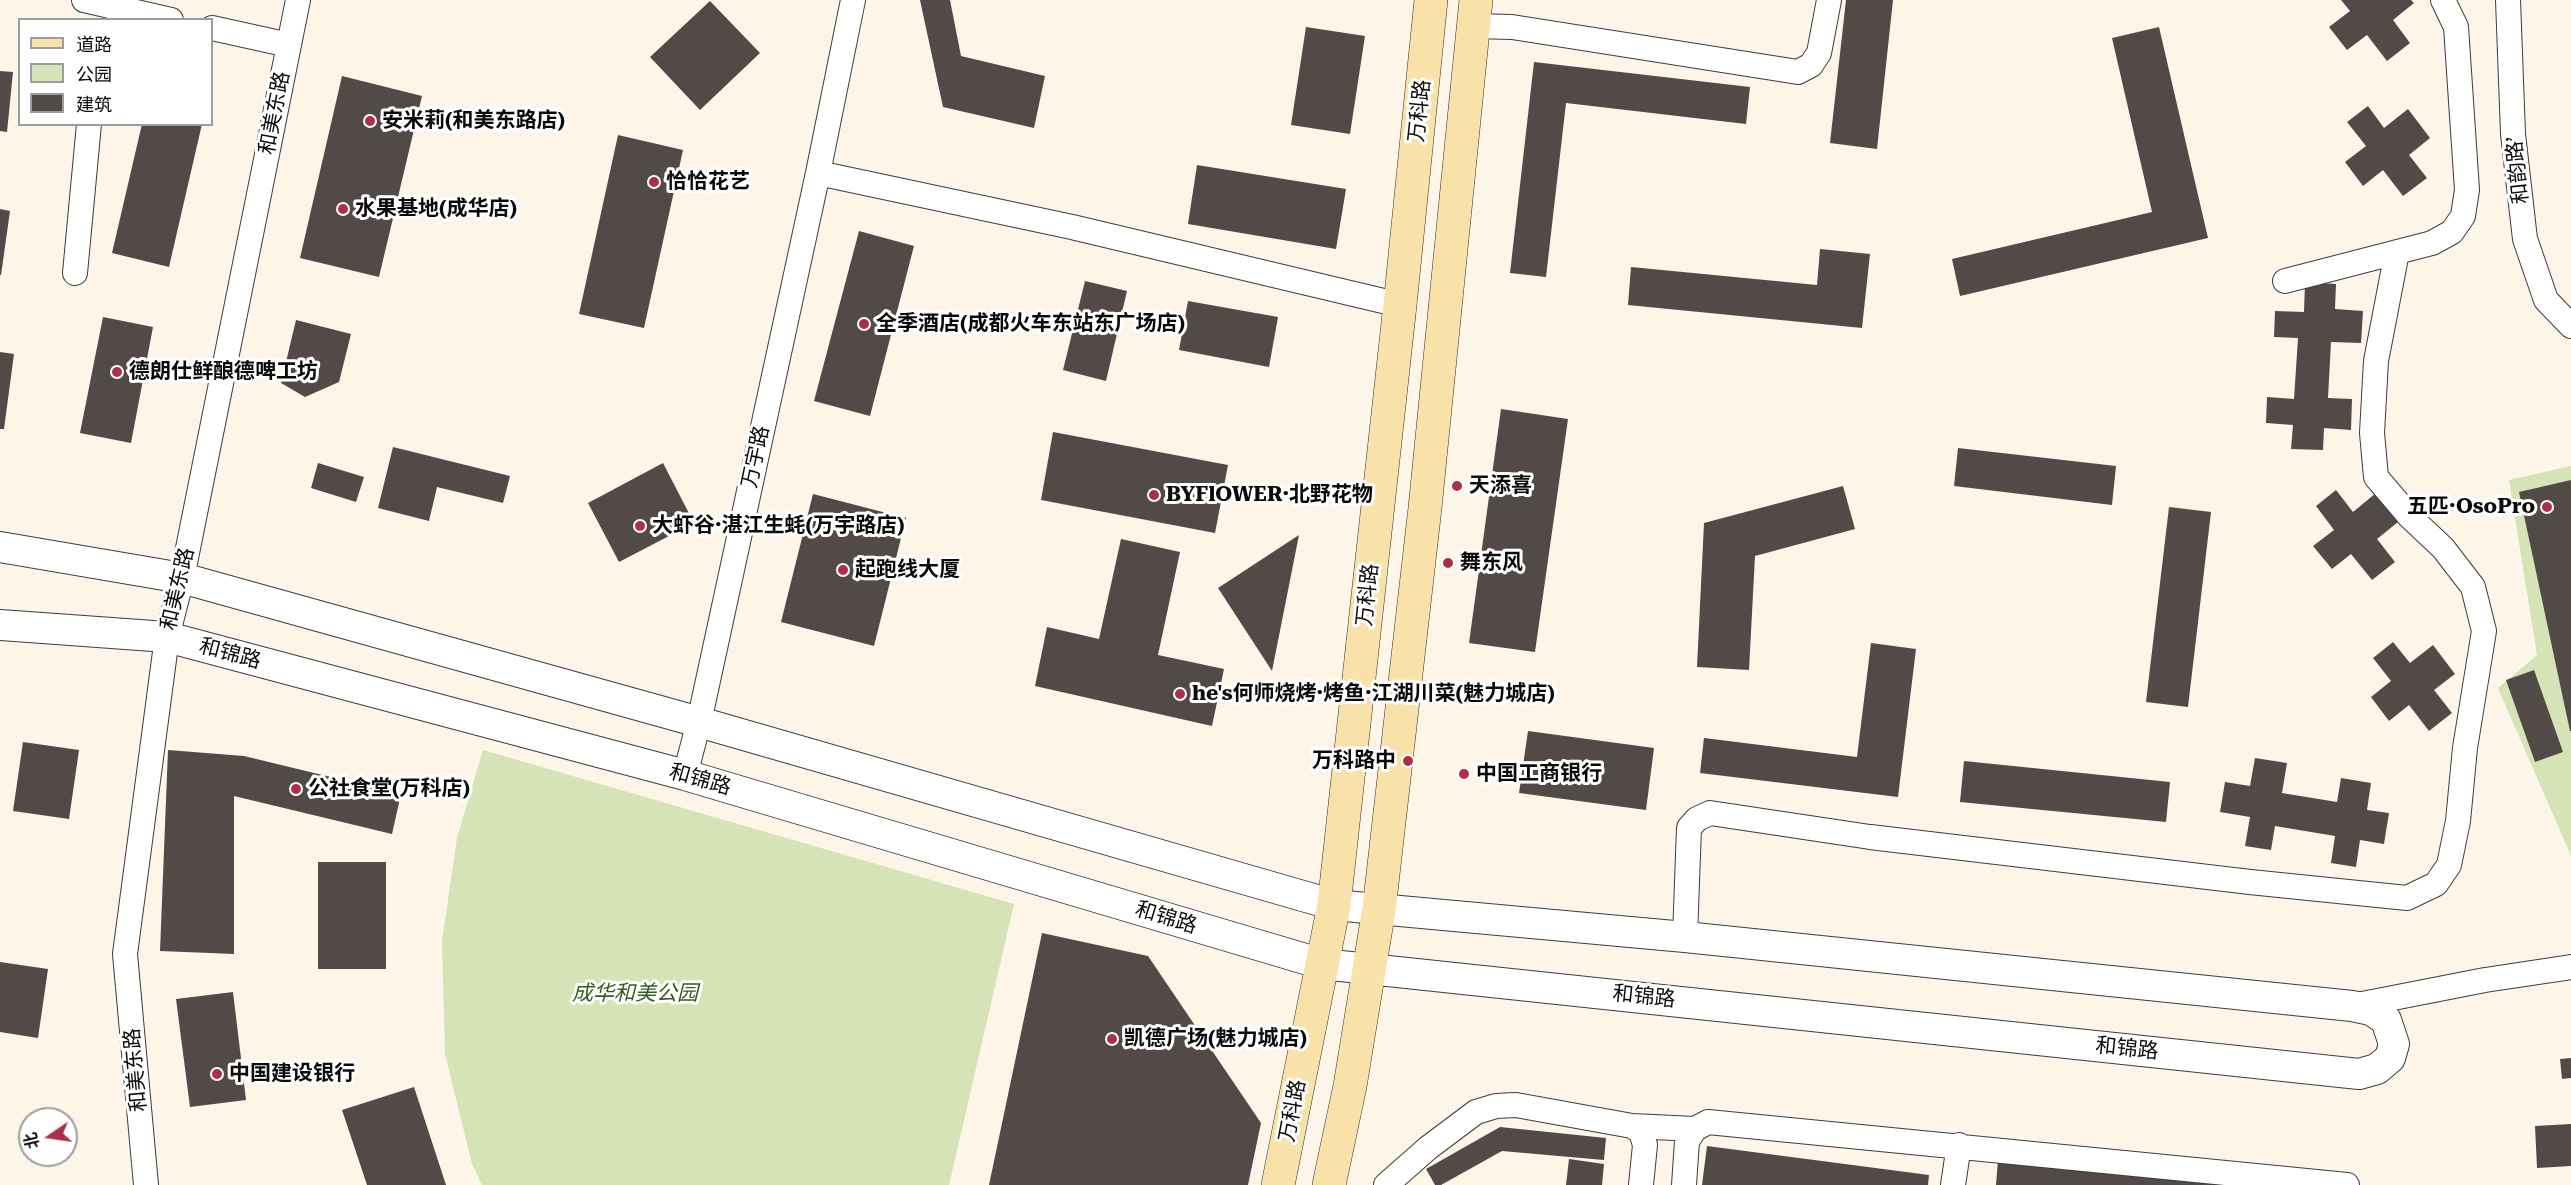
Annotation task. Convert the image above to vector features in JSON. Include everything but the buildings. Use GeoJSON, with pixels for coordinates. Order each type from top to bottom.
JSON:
{"type":"FeatureCollection","features":[{"type":"Feature","properties":{"kind":"main road","name":"万科路"},"geometry":{"type":"LineString","coordinates":[[1278,1185],[1334,904],[1431,0]]}},
{"type":"Feature","properties":{"kind":"main road"},"geometry":{"type":"LineString","coordinates":[[1329,1185],[1350,1086],[1379,909],[1425,508],[1475,13]]}},
{"type":"Feature","properties":{"kind":"street","name":"和美东路"},"geometry":{"type":"LineString","coordinates":[[146,1185],[125,954],[167,638],[182,578],[298,0]]}},
{"type":"Feature","properties":{"kind":"street","name":"万宇路"},"geometry":{"type":"LineString","coordinates":[[685,775],[699,722],[818,173],[850,0]]}},
{"type":"Feature","properties":{"kind":"street"},"geometry":{"type":"LineString","coordinates":[[1475,13],[1512,27],[1798,72],[1811,66],[1819,53],[1829,0]]}},
{"type":"Feature","properties":{"kind":"street"},"geometry":{"type":"LineString","coordinates":[[2284,281],[2432,243],[2452,232],[2463,216],[2467,190],[2456,27],[2444,0]]}},
{"type":"Feature","properties":{"kind":"street","name":"和韵路’"},"geometry":{"type":"LineString","coordinates":[[2508,0],[2514,134],[2525,239],[2546,300],[2571,326]]}},
{"type":"Feature","properties":{"kind":"street"},"geometry":{"type":"LineString","coordinates":[[96,6],[160,18]]}},
{"type":"Feature","properties":{"kind":"street"},"geometry":{"type":"LineString","coordinates":[[213,28],[289,45]]}},
{"type":"Feature","properties":{"kind":"street"},"geometry":{"type":"LineString","coordinates":[[75,273],[89,126]]}},
{"type":"Feature","properties":{"kind":"street"},"geometry":{"type":"LineString","coordinates":[[818,173],[1072,227],[1400,305]]}},
{"type":"Feature","properties":{"kind":"street"},"geometry":{"type":"LineString","coordinates":[[1685,937],[1689,828],[1697,819],[1710,813],[1882,838],[2250,882],[2407,898],[2436,884],[2449,865],[2458,821],[2465,748],[2484,631],[2473,587],[2443,548],[2410,517],[2376,477],[2372,433],[2376,361],[2397,252]]}},
{"type":"Feature","properties":{"kind":"street"},"geometry":{"type":"LineString","coordinates":[[0,547],[182,578],[699,722],[1334,904],[1685,937],[2352,1006],[2485,980],[2571,967]]}},
{"type":"Feature","properties":{"kind":"street","name":"和锦路"},"geometry":{"type":"LineString","coordinates":[[0,625],[167,638],[685,775],[1322,964],[2358,1074],[2377,1069],[2390,1058],[2394,1044],[2386,1020],[2371,1010],[2352,1006]]}},
{"type":"Feature","properties":{"kind":"street"},"geometry":{"type":"LineString","coordinates":[[1386,1185],[1428,1148],[1476,1112],[1496,1106],[1516,1105],[1632,1126],[1695,1130]]}},
{"type":"Feature","properties":{"kind":"street"},"geometry":{"type":"LineString","coordinates":[[1684,1185],[1687,1141],[1695,1130],[1708,1122],[2346,1185]]}},
{"type":"Feature","properties":{"kind":"street"},"geometry":{"type":"LineString","coordinates":[[1632,1126],[1641,1132],[1646,1145],[1641,1185]]}},
{"type":"Feature","properties":{"kind":"street"},"geometry":{"type":"LineString","coordinates":[[1953,1185],[1959,1145]]}},
{"type":"Feature","properties":{"kind":"green space"},"geometry":{"type":"Polygon","coordinates":[[[2571,466],[2571,856],[2498,688],[2537,655],[2509,480],[2571,466]]]}},
{"type":"Feature","properties":{"kind":"green space","name":"成华和美公园"},"geometry":{"type":"Polygon","coordinates":[[[483,750],[1014,904],[949,1185],[482,1185],[472,1164],[445,1054],[442,941],[457,838],[483,750]]]}},
{"type":"Feature","properties":{"kind":"place","name":"安米莉(和美东路店)"},"geometry":{"type":"Point","coordinates":[370,121]}},
{"type":"Feature","properties":{"kind":"place","name":"恰恰花艺"},"geometry":{"type":"Point","coordinates":[654,182]}},
{"type":"Feature","properties":{"kind":"place","name":"水果基地(成华店)"},"geometry":{"type":"Point","coordinates":[343,209]}},
{"type":"Feature","properties":{"kind":"place","name":"全季酒店(成都火车东站东广场店)"},"geometry":{"type":"Point","coordinates":[864,324]}},
{"type":"Feature","properties":{"kind":"place","name":"德朗仕鲜酿德啤工坊"},"geometry":{"type":"Point","coordinates":[117,372]}},
{"type":"Feature","properties":{"kind":"place","name":"天添喜"},"geometry":{"type":"Point","coordinates":[1457,486]}},
{"type":"Feature","properties":{"kind":"place","name":"BYFlOWER·北野花物"},"geometry":{"type":"Point","coordinates":[1154,495]}},
{"type":"Feature","properties":{"kind":"place","name":"五匹·OsoPro"},"geometry":{"type":"Point","coordinates":[2547,507]}},
{"type":"Feature","properties":{"kind":"place","name":"大虾谷·湛江生蚝(万宇路店)"},"geometry":{"type":"Point","coordinates":[640,526]}},
{"type":"Feature","properties":{"kind":"place","name":"舞东风"},"geometry":{"type":"Point","coordinates":[1448,563]}},
{"type":"Feature","properties":{"kind":"place","name":"起跑线大厦"},"geometry":{"type":"Point","coordinates":[843,570]}},
{"type":"Feature","properties":{"kind":"place","name":"he's何师烧烤·烤鱼·江湖川菜(魅力城店)"},"geometry":{"type":"Point","coordinates":[1180,694]}},
{"type":"Feature","properties":{"kind":"place","name":"万科路中"},"geometry":{"type":"Point","coordinates":[1408,761]}},
{"type":"Feature","properties":{"kind":"place","name":"中国工商银行"},"geometry":{"type":"Point","coordinates":[1464,774]}},
{"type":"Feature","properties":{"kind":"place","name":"公社食堂(万科店)"},"geometry":{"type":"Point","coordinates":[296,789]}},
{"type":"Feature","properties":{"kind":"place","name":"凯德广场(魅力城店)"},"geometry":{"type":"Point","coordinates":[1112,1039]}},
{"type":"Feature","properties":{"kind":"place","name":"中国建设银行"},"geometry":{"type":"Point","coordinates":[217,1074]}}]}
